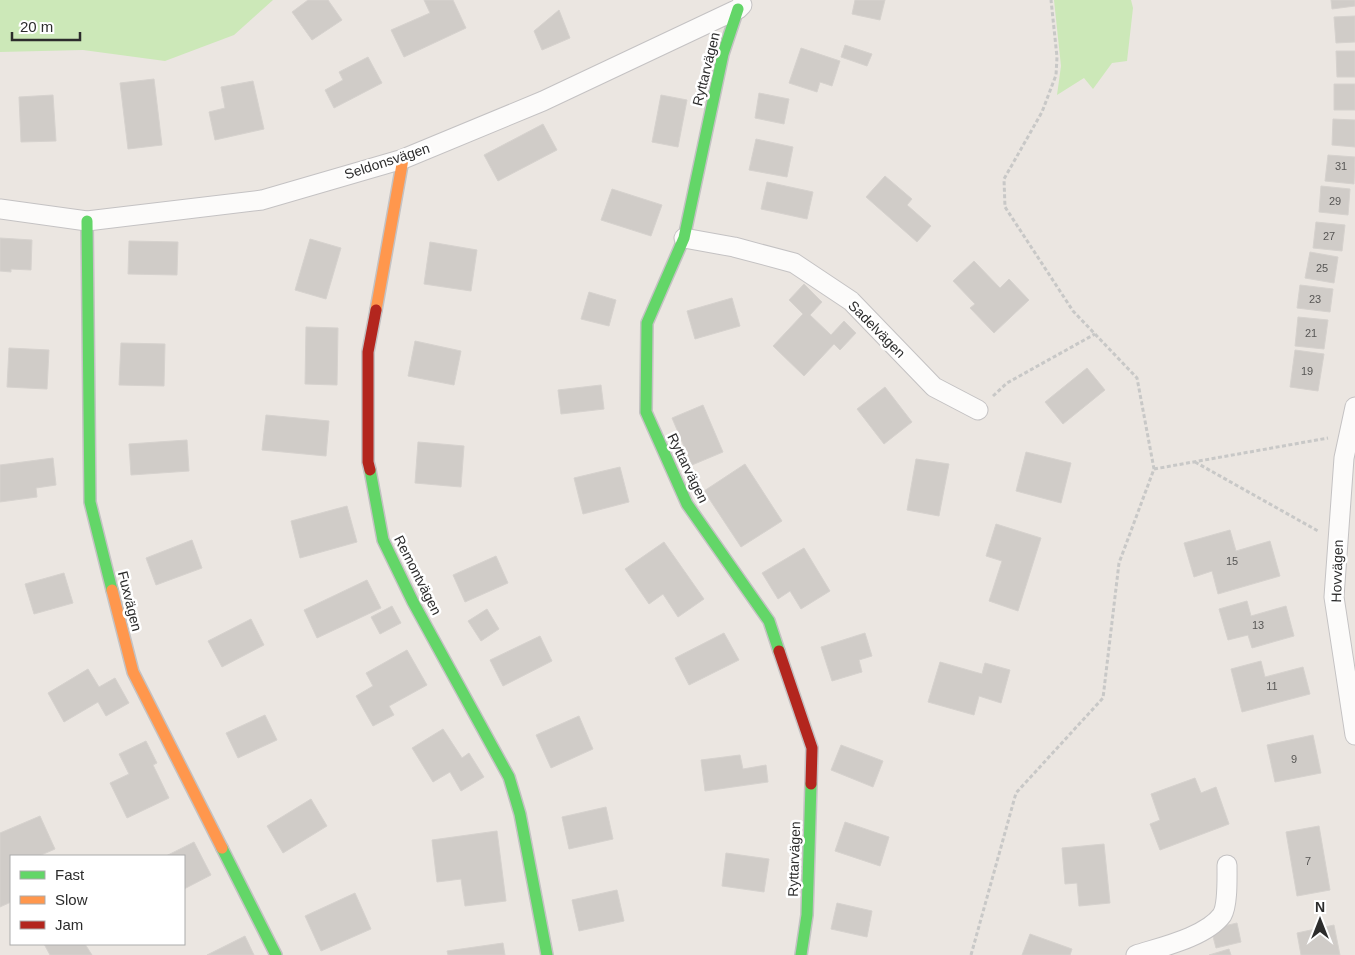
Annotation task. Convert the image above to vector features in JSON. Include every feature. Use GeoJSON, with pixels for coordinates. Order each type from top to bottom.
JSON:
{"type":"FeatureCollection","features":[{"type":"Feature","properties":{"kind":"street","name":"Seldonsvägen"},"geometry":{"type":"LineString","coordinates":[[0,209],[87,221],[262,200],[402,159],[544,101],[743,4]]}},
{"type":"Feature","properties":{"kind":"street","name":"Ryttarvägen"},"geometry":{"type":"LineString","coordinates":[[743,4],[723,54],[684,238],[647,323],[646,412],[687,504],[769,621],[812,748],[807,916],[801,955]]}},
{"type":"Feature","properties":{"kind":"street","name":"Remontvägen"},"geometry":{"type":"LineString","coordinates":[[402,159],[368,352],[368,462],[383,540],[413,602],[509,777],[520,814],[547,955]]}},
{"type":"Feature","properties":{"kind":"street","name":"Fuxvägen"},"geometry":{"type":"LineString","coordinates":[[87,221],[90,502],[133,672],[276,955]]}},
{"type":"Feature","properties":{"kind":"street","name":"Sadelvägen"},"geometry":{"type":"LineString","coordinates":[[684,238],[734,246],[794,263],[851,301],[934,387],[978,410]]}},
{"type":"Feature","properties":{"kind":"street","name":"Hovvägen"},"geometry":{"type":"LineString","coordinates":[[1355,407],[1344,458],[1334,597],[1355,735]]}},
{"type":"Feature","properties":{"kind":"street"},"geometry":{"type":"LineString","coordinates":[[1136,955],[1200,934],[1222,914],[1228,885],[1227,865]]}},
{"type":"Feature","properties":{"kind":"path"},"geometry":{"type":"LineString","coordinates":[[971,955],[1016,793],[1103,698],[1119,563],[1154,469],[1137,378],[1073,311],[1005,207],[1004,179],[1042,112],[1056,75],[1057,56],[1051,0]]}},
{"type":"Feature","properties":{"kind":"path"},"geometry":{"type":"LineString","coordinates":[[978,410],[1007,383],[1095,334]]}},
{"type":"Feature","properties":{"kind":"path"},"geometry":{"type":"LineString","coordinates":[[1154,469],[1349,434]]}},
{"type":"Feature","properties":{"kind":"path"},"geometry":{"type":"LineString","coordinates":[[1194,462],[1321,533],[1338,534]]}},
{"type":"Feature","properties":{"kind":"green space"},"geometry":{"type":"Polygon","coordinates":[[[0,0],[273,0],[234,35],[165,61],[83,50],[0,52],[0,0]]]}},
{"type":"Feature","properties":{"kind":"green space"},"geometry":{"type":"Polygon","coordinates":[[[1054,0],[1131,0],[1133,8],[1127,61],[1112,63],[1093,89],[1084,78],[1057,95],[1061,66],[1054,0]]]}},
{"type":"Feature","properties":{"kind":"building"},"geometry":{"type":"Polygon","coordinates":[[[308,0],[328,0],[342,20],[312,40],[292,12],[308,0]]]}},
{"type":"Feature","properties":{"kind":"building"},"geometry":{"type":"Polygon","coordinates":[[[424,0],[453,0],[466,28],[404,57],[391,30],[430,13],[424,0]]]}},
{"type":"Feature","properties":{"kind":"building"},"geometry":{"type":"Polygon","coordinates":[[[855,0],[885,0],[880,20],[852,14],[855,0]]]}},
{"type":"Feature","properties":{"kind":"building"},"geometry":{"type":"Polygon","coordinates":[[[1331,0],[1355,0],[1355,6],[1332,9],[1331,0]]]}},
{"type":"Feature","properties":{"kind":"building"},"geometry":{"type":"Polygon","coordinates":[[[559,10],[570,38],[542,50],[534,31],[559,10]]]}},
{"type":"Feature","properties":{"kind":"building"},"geometry":{"type":"Polygon","coordinates":[[[1355,16],[1355,42],[1336,43],[1334,17],[1355,16]]]}},
{"type":"Feature","properties":{"kind":"building"},"geometry":{"type":"Polygon","coordinates":[[[845,45],[872,54],[867,66],[841,57],[845,45]]]}},
{"type":"Feature","properties":{"kind":"building"},"geometry":{"type":"Polygon","coordinates":[[[801,48],[840,61],[832,86],[820,82],[817,92],[789,83],[801,48]]]}},
{"type":"Feature","properties":{"kind":"building"},"geometry":{"type":"Polygon","coordinates":[[[1336,51],[1355,51],[1355,77],[1337,77],[1336,51]]]}},
{"type":"Feature","properties":{"kind":"building"},"geometry":{"type":"Polygon","coordinates":[[[368,57],[382,83],[334,108],[325,90],[343,80],[339,72],[368,57]]]}},
{"type":"Feature","properties":{"kind":"building"},"geometry":{"type":"Polygon","coordinates":[[[154,79],[162,145],[128,149],[120,83],[154,79]]]}},
{"type":"Feature","properties":{"kind":"building"},"geometry":{"type":"Polygon","coordinates":[[[253,81],[264,129],[215,140],[209,112],[225,108],[221,87],[253,81]]]}},
{"type":"Feature","properties":{"kind":"building"},"geometry":{"type":"Polygon","coordinates":[[[1334,84],[1355,84],[1355,110],[1334,110],[1334,84]]]}},
{"type":"Feature","properties":{"kind":"building"},"geometry":{"type":"Polygon","coordinates":[[[759,93],[789,99],[784,124],[755,118],[759,93]]]}},
{"type":"Feature","properties":{"kind":"building"},"geometry":{"type":"Polygon","coordinates":[[[53,95],[56,141],[21,142],[19,97],[53,95]]]}},
{"type":"Feature","properties":{"kind":"building"},"geometry":{"type":"Polygon","coordinates":[[[661,95],[687,100],[678,147],[652,142],[661,95]]]}},
{"type":"Feature","properties":{"kind":"building"},"geometry":{"type":"Polygon","coordinates":[[[1333,119],[1355,120],[1355,147],[1332,145],[1333,119]]]}},
{"type":"Feature","properties":{"kind":"building"},"geometry":{"type":"Polygon","coordinates":[[[543,124],[557,150],[498,181],[484,155],[543,124]]]}},
{"type":"Feature","properties":{"kind":"building"},"geometry":{"type":"Polygon","coordinates":[[[756,139],[793,147],[787,177],[749,170],[756,139]]]}},
{"type":"Feature","properties":{"kind":"building"},"geometry":{"type":"Polygon","coordinates":[[[1328,155],[1355,157],[1354,184],[1325,181],[1328,155]]]}},
{"type":"Feature","properties":{"kind":"building"},"geometry":{"type":"Polygon","coordinates":[[[885,176],[912,199],[907,205],[931,226],[917,242],[866,197],[885,176]]]}},
{"type":"Feature","properties":{"kind":"building"},"geometry":{"type":"Polygon","coordinates":[[[767,182],[813,192],[807,219],[761,209],[767,182]]]}},
{"type":"Feature","properties":{"kind":"building"},"geometry":{"type":"Polygon","coordinates":[[[1321,186],[1350,189],[1348,215],[1319,212],[1321,186]]]}},
{"type":"Feature","properties":{"kind":"building"},"geometry":{"type":"Polygon","coordinates":[[[612,189],[662,205],[651,236],[601,220],[612,189]]]}},
{"type":"Feature","properties":{"kind":"building"},"geometry":{"type":"Polygon","coordinates":[[[1316,222],[1345,225],[1342,251],[1313,248],[1316,222]]]}},
{"type":"Feature","properties":{"kind":"building"},"geometry":{"type":"Polygon","coordinates":[[[0,238],[32,240],[31,270],[11,269],[11,272],[0,271],[0,238]]]}},
{"type":"Feature","properties":{"kind":"building"},"geometry":{"type":"Polygon","coordinates":[[[310,239],[341,248],[326,299],[295,290],[310,239]]]}},
{"type":"Feature","properties":{"kind":"building"},"geometry":{"type":"Polygon","coordinates":[[[129,241],[178,242],[177,275],[128,274],[129,241]]]}},
{"type":"Feature","properties":{"kind":"building"},"geometry":{"type":"Polygon","coordinates":[[[430,242],[477,250],[471,291],[424,284],[430,242]]]}},
{"type":"Feature","properties":{"kind":"building"},"geometry":{"type":"Polygon","coordinates":[[[1310,252],[1338,257],[1334,283],[1305,278],[1310,252]]]}},
{"type":"Feature","properties":{"kind":"building"},"geometry":{"type":"Polygon","coordinates":[[[974,261],[1000,288],[1009,279],[1029,300],[994,333],[970,308],[975,304],[953,281],[974,261]]]}},
{"type":"Feature","properties":{"kind":"building"},"geometry":{"type":"Polygon","coordinates":[[[804,284],[822,302],[810,315],[831,335],[844,321],[856,333],[840,350],[834,344],[804,376],[773,346],[803,314],[789,300],[804,284]]]}},
{"type":"Feature","properties":{"kind":"building"},"geometry":{"type":"Polygon","coordinates":[[[1300,285],[1333,289],[1330,312],[1297,308],[1300,285]]]}},
{"type":"Feature","properties":{"kind":"building"},"geometry":{"type":"Polygon","coordinates":[[[589,292],[616,300],[609,326],[581,319],[589,292]]]}},
{"type":"Feature","properties":{"kind":"building"},"geometry":{"type":"Polygon","coordinates":[[[732,298],[740,326],[695,339],[687,311],[732,298]]]}},
{"type":"Feature","properties":{"kind":"building"},"geometry":{"type":"Polygon","coordinates":[[[1298,317],[1328,320],[1324,349],[1295,346],[1298,317]]]}},
{"type":"Feature","properties":{"kind":"building"},"geometry":{"type":"Polygon","coordinates":[[[306,327],[338,328],[337,385],[305,384],[306,327]]]}},
{"type":"Feature","properties":{"kind":"building"},"geometry":{"type":"Polygon","coordinates":[[[415,341],[461,351],[454,385],[408,376],[415,341]]]}},
{"type":"Feature","properties":{"kind":"building"},"geometry":{"type":"Polygon","coordinates":[[[121,343],[165,344],[164,386],[119,385],[121,343]]]}},
{"type":"Feature","properties":{"kind":"building"},"geometry":{"type":"Polygon","coordinates":[[[9,348],[49,350],[47,389],[7,387],[9,348]]]}},
{"type":"Feature","properties":{"kind":"building"},"geometry":{"type":"Polygon","coordinates":[[[1295,350],[1324,354],[1318,391],[1290,387],[1295,350]]]}},
{"type":"Feature","properties":{"kind":"building"},"geometry":{"type":"Polygon","coordinates":[[[1087,368],[1105,390],[1063,424],[1045,402],[1087,368]]]}},
{"type":"Feature","properties":{"kind":"building"},"geometry":{"type":"Polygon","coordinates":[[[601,385],[604,409],[561,414],[558,390],[601,385]]]}},
{"type":"Feature","properties":{"kind":"building"},"geometry":{"type":"Polygon","coordinates":[[[885,387],[912,422],[884,444],[857,409],[885,387]]]}},
{"type":"Feature","properties":{"kind":"building"},"geometry":{"type":"Polygon","coordinates":[[[703,405],[723,452],[692,465],[672,418],[703,405]]]}},
{"type":"Feature","properties":{"kind":"building"},"geometry":{"type":"Polygon","coordinates":[[[266,415],[329,421],[326,456],[262,450],[266,415]]]}},
{"type":"Feature","properties":{"kind":"building"},"geometry":{"type":"Polygon","coordinates":[[[187,440],[189,471],[131,475],[129,444],[187,440]]]}},
{"type":"Feature","properties":{"kind":"building"},"geometry":{"type":"Polygon","coordinates":[[[418,442],[464,446],[461,487],[415,483],[418,442]]]}},
{"type":"Feature","properties":{"kind":"building"},"geometry":{"type":"Polygon","coordinates":[[[1026,452],[1071,463],[1061,503],[1016,491],[1026,452]]]}},
{"type":"Feature","properties":{"kind":"building"},"geometry":{"type":"Polygon","coordinates":[[[53,458],[56,485],[36,488],[37,497],[0,502],[0,465],[53,458]]]}},
{"type":"Feature","properties":{"kind":"building"},"geometry":{"type":"Polygon","coordinates":[[[916,459],[949,464],[939,516],[907,510],[916,459]]]}},
{"type":"Feature","properties":{"kind":"building"},"geometry":{"type":"Polygon","coordinates":[[[745,464],[782,521],[741,547],[704,491],[745,464]]]}},
{"type":"Feature","properties":{"kind":"building"},"geometry":{"type":"Polygon","coordinates":[[[620,467],[629,502],[583,514],[574,478],[620,467]]]}},
{"type":"Feature","properties":{"kind":"building"},"geometry":{"type":"Polygon","coordinates":[[[347,506],[357,542],[300,558],[291,521],[347,506]]]}},
{"type":"Feature","properties":{"kind":"building"},"geometry":{"type":"Polygon","coordinates":[[[996,524],[1041,538],[1018,611],[989,601],[1002,561],[986,556],[996,524]]]}},
{"type":"Feature","properties":{"kind":"building"},"geometry":{"type":"Polygon","coordinates":[[[1230,530],[1236,551],[1270,541],[1280,576],[1218,594],[1212,571],[1194,577],[1184,543],[1230,530]]]}},
{"type":"Feature","properties":{"kind":"building"},"geometry":{"type":"Polygon","coordinates":[[[192,540],[202,568],[156,585],[146,558],[192,540]]]}},
{"type":"Feature","properties":{"kind":"building"},"geometry":{"type":"Polygon","coordinates":[[[664,542],[704,599],[678,617],[663,594],[649,604],[625,569],[664,542]]]}},
{"type":"Feature","properties":{"kind":"building"},"geometry":{"type":"Polygon","coordinates":[[[804,548],[830,591],[801,609],[790,591],[778,599],[762,573],[804,548]]]}},
{"type":"Feature","properties":{"kind":"building"},"geometry":{"type":"Polygon","coordinates":[[[496,556],[508,583],[465,602],[453,575],[496,556]]]}},
{"type":"Feature","properties":{"kind":"building"},"geometry":{"type":"Polygon","coordinates":[[[64,573],[73,603],[34,614],[25,584],[64,573]]]}},
{"type":"Feature","properties":{"kind":"building"},"geometry":{"type":"Polygon","coordinates":[[[367,580],[381,608],[317,638],[304,610],[367,580]]]}},
{"type":"Feature","properties":{"kind":"building"},"geometry":{"type":"Polygon","coordinates":[[[1247,601],[1251,616],[1286,606],[1294,636],[1252,648],[1248,635],[1228,640],[1219,609],[1247,601]]]}},
{"type":"Feature","properties":{"kind":"building"},"geometry":{"type":"Polygon","coordinates":[[[392,606],[401,623],[380,634],[371,617],[392,606]]]}},
{"type":"Feature","properties":{"kind":"building"},"geometry":{"type":"Polygon","coordinates":[[[487,609],[499,629],[481,641],[468,621],[487,609]]]}},
{"type":"Feature","properties":{"kind":"building"},"geometry":{"type":"Polygon","coordinates":[[[251,619],[264,645],[222,667],[208,641],[251,619]]]}},
{"type":"Feature","properties":{"kind":"building"},"geometry":{"type":"Polygon","coordinates":[[[724,633],[739,660],[689,685],[675,658],[724,633]]]}},
{"type":"Feature","properties":{"kind":"building"},"geometry":{"type":"Polygon","coordinates":[[[865,633],[872,656],[859,660],[862,672],[832,681],[821,647],[865,633]]]}},
{"type":"Feature","properties":{"kind":"building"},"geometry":{"type":"Polygon","coordinates":[[[540,636],[552,661],[503,686],[490,660],[540,636]]]}},
{"type":"Feature","properties":{"kind":"building"},"geometry":{"type":"Polygon","coordinates":[[[407,650],[427,685],[389,706],[394,715],[373,726],[356,696],[373,686],[366,673],[407,650]]]}},
{"type":"Feature","properties":{"kind":"building"},"geometry":{"type":"Polygon","coordinates":[[[1261,661],[1265,677],[1303,667],[1310,694],[1242,712],[1231,669],[1261,661]]]}},
{"type":"Feature","properties":{"kind":"building"},"geometry":{"type":"Polygon","coordinates":[[[940,662],[982,674],[985,663],[1010,670],[1001,703],[979,696],[974,715],[928,702],[940,662]]]}},
{"type":"Feature","properties":{"kind":"building"},"geometry":{"type":"Polygon","coordinates":[[[88,669],[99,687],[115,678],[129,703],[106,716],[98,702],[64,722],[48,693],[88,669]]]}},
{"type":"Feature","properties":{"kind":"building"},"geometry":{"type":"Polygon","coordinates":[[[265,715],[277,740],[238,758],[226,733],[265,715]]]}},
{"type":"Feature","properties":{"kind":"building"},"geometry":{"type":"Polygon","coordinates":[[[579,716],[593,749],[551,768],[536,735],[579,716]]]}},
{"type":"Feature","properties":{"kind":"building"},"geometry":{"type":"Polygon","coordinates":[[[443,729],[462,758],[469,753],[484,777],[461,791],[450,772],[433,782],[412,748],[443,729]]]}},
{"type":"Feature","properties":{"kind":"building"},"geometry":{"type":"Polygon","coordinates":[[[1313,735],[1321,773],[1275,782],[1267,745],[1313,735]]]}},
{"type":"Feature","properties":{"kind":"building"},"geometry":{"type":"Polygon","coordinates":[[[146,741],[157,763],[153,765],[169,798],[127,818],[110,783],[129,774],[119,754],[146,741]]]}},
{"type":"Feature","properties":{"kind":"building"},"geometry":{"type":"Polygon","coordinates":[[[841,745],[883,761],[873,787],[831,770],[841,745]]]}},
{"type":"Feature","properties":{"kind":"building"},"geometry":{"type":"Polygon","coordinates":[[[740,755],[743,769],[766,765],[768,782],[705,791],[701,760],[740,755]]]}},
{"type":"Feature","properties":{"kind":"building"},"geometry":{"type":"Polygon","coordinates":[[[1195,778],[1201,793],[1216,787],[1229,824],[1160,850],[1150,824],[1160,820],[1151,794],[1195,778]]]}},
{"type":"Feature","properties":{"kind":"building"},"geometry":{"type":"Polygon","coordinates":[[[311,799],[327,826],[283,853],[267,826],[311,799]]]}},
{"type":"Feature","properties":{"kind":"building"},"geometry":{"type":"Polygon","coordinates":[[[606,807],[613,839],[569,849],[562,817],[606,807]]]}},
{"type":"Feature","properties":{"kind":"building"},"geometry":{"type":"Polygon","coordinates":[[[40,816],[55,849],[41,855],[10,855],[10,902],[0,907],[0,833],[40,816]]]}},
{"type":"Feature","properties":{"kind":"building"},"geometry":{"type":"Polygon","coordinates":[[[845,822],[889,837],[880,866],[835,851],[845,822]]]}},
{"type":"Feature","properties":{"kind":"building"},"geometry":{"type":"Polygon","coordinates":[[[1319,826],[1330,890],[1297,896],[1286,832],[1319,826]]]}},
{"type":"Feature","properties":{"kind":"building"},"geometry":{"type":"Polygon","coordinates":[[[497,831],[506,901],[465,906],[461,879],[437,882],[432,840],[497,831]]]}},
{"type":"Feature","properties":{"kind":"building"},"geometry":{"type":"Polygon","coordinates":[[[194,842],[211,875],[185,888],[185,855],[168,855],[194,842]]]}},
{"type":"Feature","properties":{"kind":"building"},"geometry":{"type":"Polygon","coordinates":[[[1104,844],[1110,903],[1079,906],[1077,883],[1065,884],[1062,848],[1104,844]]]}},
{"type":"Feature","properties":{"kind":"building"},"geometry":{"type":"Polygon","coordinates":[[[726,853],[769,859],[764,892],[722,886],[726,853]]]}},
{"type":"Feature","properties":{"kind":"building"},"geometry":{"type":"Polygon","coordinates":[[[617,890],[624,921],[579,931],[572,900],[617,890]]]}},
{"type":"Feature","properties":{"kind":"building"},"geometry":{"type":"Polygon","coordinates":[[[355,893],[371,929],[321,951],[305,916],[355,893]]]}},
{"type":"Feature","properties":{"kind":"building"},"geometry":{"type":"Polygon","coordinates":[[[837,903],[872,911],[867,937],[831,929],[837,903]]]}},
{"type":"Feature","properties":{"kind":"building"},"geometry":{"type":"Polygon","coordinates":[[[1237,923],[1241,942],[1216,948],[1211,929],[1237,923]]]}},
{"type":"Feature","properties":{"kind":"building"},"geometry":{"type":"Polygon","coordinates":[[[1334,925],[1340,955],[1301,955],[1297,933],[1334,925]]]}},
{"type":"Feature","properties":{"kind":"building"},"geometry":{"type":"Polygon","coordinates":[[[1030,934],[1072,949],[1070,955],[1022,955],[1030,934]]]}},
{"type":"Feature","properties":{"kind":"building"},"geometry":{"type":"Polygon","coordinates":[[[245,936],[254,955],[207,955],[245,936]]]}},
{"type":"Feature","properties":{"kind":"building"},"geometry":{"type":"Polygon","coordinates":[[[503,943],[505,955],[448,955],[447,951],[503,943]]]}},
{"type":"Feature","properties":{"kind":"building"},"geometry":{"type":"Polygon","coordinates":[[[45,945],[86,945],[92,955],[50,955],[45,945]]]}},
{"type":"Feature","properties":{"kind":"building"},"geometry":{"type":"Polygon","coordinates":[[[1229,949],[1231,955],[1209,955],[1229,949]]]}},
{"type":"Feature","properties":{"kind":"traffic: fast"},"geometry":{"type":"LineString","coordinates":[[738,9],[723,54],[684,238],[647,323],[646,412],[687,504],[769,621],[779,651]]}},
{"type":"Feature","properties":{"kind":"traffic: fast"},"geometry":{"type":"LineString","coordinates":[[87,221],[90,502],[112,590]]}},
{"type":"Feature","properties":{"kind":"traffic: fast"},"geometry":{"type":"LineString","coordinates":[[370,470],[383,540],[413,602],[509,777],[520,814],[547,955]]}},
{"type":"Feature","properties":{"kind":"traffic: fast"},"geometry":{"type":"LineString","coordinates":[[801,955],[807,915],[811,784]]}},
{"type":"Feature","properties":{"kind":"traffic: fast"},"geometry":{"type":"LineString","coordinates":[[222,848],[276,955]]}},
{"type":"Feature","properties":{"kind":"traffic: slow"},"geometry":{"type":"LineString","coordinates":[[376,310],[403,159]]}},
{"type":"Feature","properties":{"kind":"traffic: slow"},"geometry":{"type":"LineString","coordinates":[[112,590],[133,672],[222,848]]}},
{"type":"Feature","properties":{"kind":"traffic: jam"},"geometry":{"type":"LineString","coordinates":[[370,470],[368,462],[368,352],[376,310]]}},
{"type":"Feature","properties":{"kind":"traffic: jam"},"geometry":{"type":"LineString","coordinates":[[779,651],[812,748],[811,784]]}}]}
